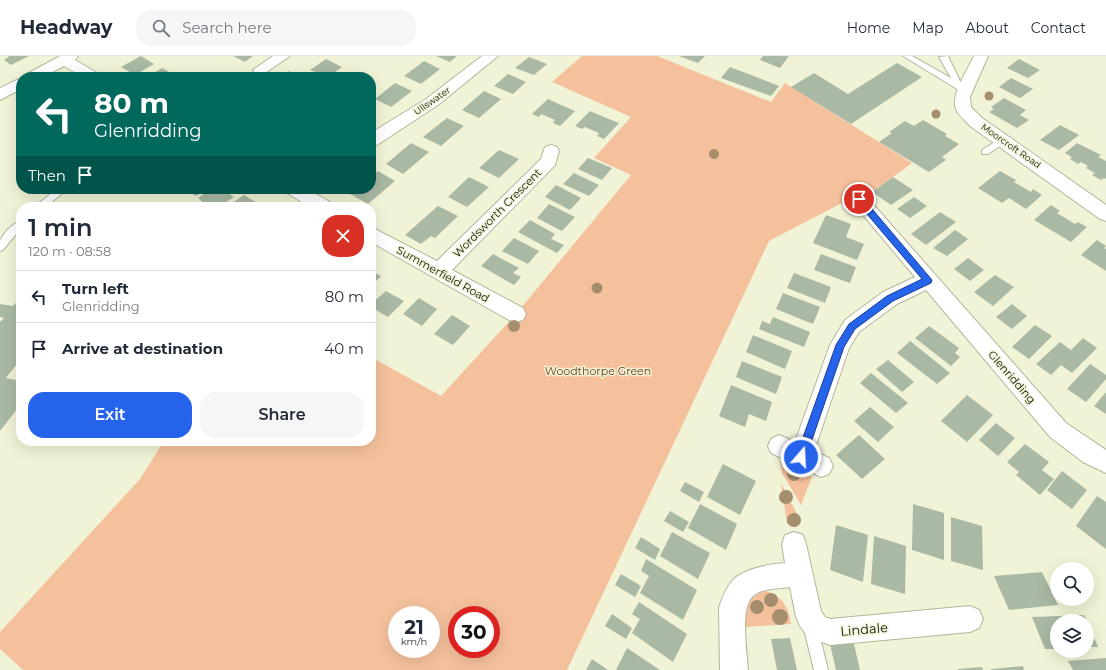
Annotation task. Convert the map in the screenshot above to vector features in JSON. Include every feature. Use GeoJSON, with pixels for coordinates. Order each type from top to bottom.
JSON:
{"type":"FeatureCollection","features":[{"type":"Feature","properties":{"kind":"street"},"geometry":{"type":"LineString","coordinates":[[260,70],[283,56]]}},
{"type":"Feature","properties":{"kind":"street","name":"Ullswater"},"geometry":{"type":"LineString","coordinates":[[376,138],[432,102],[490,56]]}},
{"type":"Feature","properties":{"kind":"street","name":"Moorcroft Road"},"geometry":{"type":"LineString","coordinates":[[981,56],[962,87],[964,108],[976,122],[1106,214]]}},
{"type":"Feature","properties":{"kind":"street"},"geometry":{"type":"LineString","coordinates":[[41,72],[67,58],[87,72]]}},
{"type":"Feature","properties":{"kind":"street"},"geometry":{"type":"LineString","coordinates":[[0,94],[16,86]]}},
{"type":"Feature","properties":{"kind":"street","name":"Wordsworth Crescent"},"geometry":{"type":"LineString","coordinates":[[438,272],[549,161],[551,151]]}},
{"type":"Feature","properties":{"kind":"street"},"geometry":{"type":"LineString","coordinates":[[303,194],[316,202]]}},
{"type":"Feature","properties":{"kind":"street","name":"Glenridding"},"geometry":{"type":"LineString","coordinates":[[859,199],[1058,430],[1091,454],[1106,462]]}},
{"type":"Feature","properties":{"kind":"street","name":"Summerfield Road"},"geometry":{"type":"LineString","coordinates":[[376,237],[516,314]]}},
{"type":"Feature","properties":{"kind":"street"},"geometry":{"type":"LineString","coordinates":[[779,446],[811,461],[840,345],[852,326],[890,298],[928,280]]}},
{"type":"Feature","properties":{"kind":"street"},"geometry":{"type":"LineString","coordinates":[[794,544],[809,617]]}},
{"type":"Feature","properties":{"kind":"street"},"geometry":{"type":"LineString","coordinates":[[734,670],[732,607],[743,588],[765,577],[799,574]]}},
{"type":"Feature","properties":{"kind":"street","name":"Lindale"},"geometry":{"type":"LineString","coordinates":[[809,617],[817,628],[830,632],[970,619]]}},
{"type":"Feature","properties":{"kind":"lane"},"geometry":{"type":"LineString","coordinates":[[907,56],[962,87]]}},
{"type":"Feature","properties":{"kind":"lane"},"geometry":{"type":"LineString","coordinates":[[944,56],[942,57],[962,87]]}},
{"type":"Feature","properties":{"kind":"lane"},"geometry":{"type":"LineString","coordinates":[[985,152],[1003,140]]}},
{"type":"Feature","properties":{"kind":"lane"},"geometry":{"type":"LineString","coordinates":[[46,202],[56,194]]}},
{"type":"Feature","properties":{"kind":"lane"},"geometry":{"type":"LineString","coordinates":[[0,247],[16,227]]}},
{"type":"Feature","properties":{"kind":"lane"},"geometry":{"type":"LineString","coordinates":[[809,617],[821,670]]}},
{"type":"Feature","properties":{"kind":"green space","name":"Woodthorpe Green"},"geometry":{"type":"Polygon","coordinates":[[[582,56],[657,56],[771,102],[785,83],[912,163],[868,195],[842,203],[769,241],[567,670],[23,670],[0,649],[0,632],[140,479],[161,446],[376,446],[376,360],[441,396],[516,314],[631,175],[594,158],[631,117],[552,82],[582,56]]]}},
{"type":"Feature","properties":{"kind":"green space"},"geometry":{"type":"Polygon","coordinates":[[[780,460],[812,477],[801,505],[782,473],[780,460]]]}},
{"type":"Feature","properties":{"kind":"green space"},"geometry":{"type":"Polygon","coordinates":[[[781,483],[796,512],[799,524],[787,524],[781,483]]]}},
{"type":"Feature","properties":{"kind":"green space"},"geometry":{"type":"Polygon","coordinates":[[[766,591],[777,596],[784,603],[789,613],[791,624],[746,627],[745,614],[750,600],[766,591]]]}},
{"type":"Feature","properties":{"kind":"building"},"geometry":{"type":"Polygon","coordinates":[[[8,56],[29,56],[11,65],[4,60],[9,57],[8,56]]]}},
{"type":"Feature","properties":{"kind":"building"},"geometry":{"type":"Polygon","coordinates":[[[141,56],[154,64],[140,72],[130,72],[121,67],[141,56]]]}},
{"type":"Feature","properties":{"kind":"building"},"geometry":{"type":"Polygon","coordinates":[[[233,56],[253,56],[245,62],[233,56]]]}},
{"type":"Feature","properties":{"kind":"building"},"geometry":{"type":"Polygon","coordinates":[[[436,56],[457,56],[450,62],[436,56]]]}},
{"type":"Feature","properties":{"kind":"building"},"geometry":{"type":"Polygon","coordinates":[[[679,56],[705,56],[698,63],[679,56]]]}},
{"type":"Feature","properties":{"kind":"building"},"geometry":{"type":"Polygon","coordinates":[[[763,56],[789,56],[780,68],[760,60],[763,56]]]}},
{"type":"Feature","properties":{"kind":"building"},"geometry":{"type":"Polygon","coordinates":[[[529,57],[547,64],[534,75],[515,68],[529,57]]]}},
{"type":"Feature","properties":{"kind":"building"},"geometry":{"type":"Polygon","coordinates":[[[326,59],[342,67],[335,72],[315,72],[310,70],[326,59]]]}},
{"type":"Feature","properties":{"kind":"building"},"geometry":{"type":"Polygon","coordinates":[[[1019,59],[1040,70],[1028,78],[1007,68],[1019,59]]]}},
{"type":"Feature","properties":{"kind":"building"},"geometry":{"type":"Polygon","coordinates":[[[424,61],[440,69],[421,84],[404,76],[424,61]]]}},
{"type":"Feature","properties":{"kind":"building"},"geometry":{"type":"Polygon","coordinates":[[[897,63],[922,77],[851,124],[791,87],[814,73],[848,94],[897,63]]]}},
{"type":"Feature","properties":{"kind":"building"},"geometry":{"type":"Polygon","coordinates":[[[730,67],[779,86],[771,96],[721,78],[730,67]]]}},
{"type":"Feature","properties":{"kind":"building"},"geometry":{"type":"Polygon","coordinates":[[[162,68],[170,72],[155,72],[162,68]]]}},
{"type":"Feature","properties":{"kind":"building"},"geometry":{"type":"Polygon","coordinates":[[[508,74],[526,82],[513,94],[494,86],[508,74]]]}},
{"type":"Feature","properties":{"kind":"building"},"geometry":{"type":"Polygon","coordinates":[[[1011,78],[1033,89],[1020,98],[999,87],[1011,78]]]}},
{"type":"Feature","properties":{"kind":"building"},"geometry":{"type":"Polygon","coordinates":[[[395,83],[412,91],[391,107],[376,98],[395,83]]]}},
{"type":"Feature","properties":{"kind":"building"},"geometry":{"type":"Polygon","coordinates":[[[484,91],[501,99],[479,118],[462,110],[484,91]]]}},
{"type":"Feature","properties":{"kind":"building"},"geometry":{"type":"Polygon","coordinates":[[[1004,98],[1026,110],[1020,115],[1029,120],[1017,128],[989,112],[994,109],[991,107],[1004,98]]]}},
{"type":"Feature","properties":{"kind":"building"},"geometry":{"type":"Polygon","coordinates":[[[548,99],[575,111],[560,126],[553,123],[555,120],[541,114],[539,117],[532,114],[548,99]]]}},
{"type":"Feature","properties":{"kind":"building"},"geometry":{"type":"Polygon","coordinates":[[[590,111],[619,123],[604,139],[597,136],[599,133],[585,127],[582,129],[575,126],[590,111]]]}},
{"type":"Feature","properties":{"kind":"building"},"geometry":{"type":"Polygon","coordinates":[[[447,118],[464,126],[441,146],[423,137],[447,118]]]}},
{"type":"Feature","properties":{"kind":"building"},"geometry":{"type":"Polygon","coordinates":[[[923,120],[947,134],[945,136],[959,144],[942,157],[946,160],[929,172],[879,142],[892,133],[889,132],[905,121],[914,126],[923,120]]]}},
{"type":"Feature","properties":{"kind":"building"},"geometry":{"type":"Polygon","coordinates":[[[1060,125],[1079,135],[1059,150],[1040,140],[1060,125]]]}},
{"type":"Feature","properties":{"kind":"building"},"geometry":{"type":"Polygon","coordinates":[[[411,143],[429,152],[403,174],[386,164],[411,143]]]}},
{"type":"Feature","properties":{"kind":"building"},"geometry":{"type":"Polygon","coordinates":[[[1077,143],[1101,155],[1098,157],[1106,161],[1106,179],[1104,178],[1101,180],[1092,175],[1095,173],[1086,168],[1088,166],[1081,162],[1078,164],[1070,159],[1072,157],[1065,153],[1077,143]]]}},
{"type":"Feature","properties":{"kind":"building"},"geometry":{"type":"Polygon","coordinates":[[[499,150],[519,159],[499,178],[479,168],[499,150]]]}},
{"type":"Feature","properties":{"kind":"building"},"geometry":{"type":"Polygon","coordinates":[[[588,158],[612,168],[602,180],[578,169],[588,158]]]}},
{"type":"Feature","properties":{"kind":"building"},"geometry":{"type":"Polygon","coordinates":[[[378,171],[395,181],[370,202],[364,202],[350,194],[376,194],[376,173],[378,171]]]}},
{"type":"Feature","properties":{"kind":"building"},"geometry":{"type":"Polygon","coordinates":[[[1000,171],[1016,180],[1014,182],[1031,192],[1033,189],[1042,195],[1026,209],[1009,198],[1002,203],[978,188],[1000,171]]]}},
{"type":"Feature","properties":{"kind":"building"},"geometry":{"type":"Polygon","coordinates":[[[574,173],[599,185],[589,196],[563,184],[574,173]]]}},
{"type":"Feature","properties":{"kind":"building"},"geometry":{"type":"Polygon","coordinates":[[[469,177],[489,187],[467,207],[448,197],[469,177]]]}},
{"type":"Feature","properties":{"kind":"building"},"geometry":{"type":"Polygon","coordinates":[[[893,177],[913,190],[891,205],[872,192],[893,177]]]}},
{"type":"Feature","properties":{"kind":"building"},"geometry":{"type":"Polygon","coordinates":[[[556,185],[581,198],[570,210],[545,197],[556,185]]]}},
{"type":"Feature","properties":{"kind":"building"},"geometry":{"type":"Polygon","coordinates":[[[204,194],[230,194],[234,197],[226,202],[202,202],[198,198],[204,194]]]}},
{"type":"Feature","properties":{"kind":"building"},"geometry":{"type":"Polygon","coordinates":[[[244,195],[255,202],[234,202],[244,195]]]}},
{"type":"Feature","properties":{"kind":"building"},"geometry":{"type":"Polygon","coordinates":[[[914,197],[927,206],[910,218],[897,209],[914,197]]]}},
{"type":"Feature","properties":{"kind":"building"},"geometry":{"type":"Polygon","coordinates":[[[549,204],[575,217],[562,231],[537,218],[549,204]]]}},
{"type":"Feature","properties":{"kind":"building"},"geometry":{"type":"Polygon","coordinates":[[[1051,205],[1060,211],[1057,213],[1075,224],[1078,222],[1087,227],[1071,242],[1034,220],[1051,205]]]}},
{"type":"Feature","properties":{"kind":"building"},"geometry":{"type":"Polygon","coordinates":[[[438,206],[458,216],[435,238],[431,236],[421,244],[405,235],[438,206]]]}},
{"type":"Feature","properties":{"kind":"building"},"geometry":{"type":"Polygon","coordinates":[[[940,212],[956,222],[926,245],[911,234],[940,212]]]}},
{"type":"Feature","properties":{"kind":"building"},"geometry":{"type":"Polygon","coordinates":[[[826,215],[851,224],[846,237],[864,244],[857,260],[813,243],[826,215]]]}},
{"type":"Feature","properties":{"kind":"building"},"geometry":{"type":"Polygon","coordinates":[[[530,220],[555,234],[551,239],[564,245],[557,253],[518,232],[530,220]]]}},
{"type":"Feature","properties":{"kind":"building"},"geometry":{"type":"Polygon","coordinates":[[[955,230],[968,239],[947,256],[933,248],[955,230]]]}},
{"type":"Feature","properties":{"kind":"building"},"geometry":{"type":"Polygon","coordinates":[[[514,238],[539,251],[528,264],[502,251],[514,238]]]}},
{"type":"Feature","properties":{"kind":"building"},"geometry":{"type":"Polygon","coordinates":[[[1097,240],[1106,246],[1104,248],[1106,249],[1106,271],[1081,255],[1097,240]]]}},
{"type":"Feature","properties":{"kind":"building"},"geometry":{"type":"Polygon","coordinates":[[[493,254],[519,268],[513,273],[521,277],[514,285],[481,266],[493,254]]]}},
{"type":"Feature","properties":{"kind":"building"},"geometry":{"type":"Polygon","coordinates":[[[821,254],[856,267],[850,283],[814,270],[821,254]]]}},
{"type":"Feature","properties":{"kind":"building"},"geometry":{"type":"Polygon","coordinates":[[[968,258],[984,270],[970,281],[954,269],[968,258]]]}},
{"type":"Feature","properties":{"kind":"building"},"geometry":{"type":"Polygon","coordinates":[[[794,273],[831,287],[825,303],[787,288],[794,273]]]}},
{"type":"Feature","properties":{"kind":"building"},"geometry":{"type":"Polygon","coordinates":[[[376,274],[381,276],[376,281],[376,274]]]}},
{"type":"Feature","properties":{"kind":"building"},"geometry":{"type":"Polygon","coordinates":[[[995,275],[1014,287],[993,306],[974,292],[995,275]]]}},
{"type":"Feature","properties":{"kind":"building"},"geometry":{"type":"Polygon","coordinates":[[[386,291],[404,301],[388,317],[376,310],[376,300],[386,291]]]}},
{"type":"Feature","properties":{"kind":"building"},"geometry":{"type":"Polygon","coordinates":[[[783,293],[820,307],[813,324],[776,309],[783,293]]]}},
{"type":"Feature","properties":{"kind":"building"},"geometry":{"type":"Polygon","coordinates":[[[419,298],[437,309],[422,326],[403,314],[419,298]]]}},
{"type":"Feature","properties":{"kind":"building"},"geometry":{"type":"Polygon","coordinates":[[[16,303],[16,365],[6,378],[16,380],[16,410],[0,431],[0,322],[4,318],[0,317],[0,304],[13,306],[16,303]]]}},
{"type":"Feature","properties":{"kind":"building"},"geometry":{"type":"Polygon","coordinates":[[[1012,304],[1027,316],[1012,329],[996,317],[1012,304]]]}},
{"type":"Feature","properties":{"kind":"building"},"geometry":{"type":"Polygon","coordinates":[[[452,315],[470,326],[453,345],[434,334],[452,315]]]}},
{"type":"Feature","properties":{"kind":"building"},"geometry":{"type":"Polygon","coordinates":[[[773,317],[810,332],[804,347],[759,329],[762,321],[770,324],[773,317]]]}},
{"type":"Feature","properties":{"kind":"building"},"geometry":{"type":"Polygon","coordinates":[[[1035,325],[1052,336],[1029,359],[1012,347],[1035,325]]]}},
{"type":"Feature","properties":{"kind":"building"},"geometry":{"type":"Polygon","coordinates":[[[929,326],[959,348],[955,353],[960,357],[951,366],[915,338],[929,326]]]}},
{"type":"Feature","properties":{"kind":"building"},"geometry":{"type":"Polygon","coordinates":[[[753,335],[792,351],[785,369],[746,352],[753,335]]]}},
{"type":"Feature","properties":{"kind":"building"},"geometry":{"type":"Polygon","coordinates":[[[1083,338],[1097,348],[1072,373],[1061,365],[1051,375],[1036,364],[1060,342],[1071,350],[1083,338]]]}},
{"type":"Feature","properties":{"kind":"building"},"geometry":{"type":"Polygon","coordinates":[[[910,341],[950,373],[937,384],[897,353],[910,341]]]}},
{"type":"Feature","properties":{"kind":"building"},"geometry":{"type":"Polygon","coordinates":[[[888,360],[914,382],[902,392],[876,369],[888,360]]]}},
{"type":"Feature","properties":{"kind":"building"},"geometry":{"type":"Polygon","coordinates":[[[742,361],[782,377],[776,394],[736,377],[742,361]]]}},
{"type":"Feature","properties":{"kind":"building"},"geometry":{"type":"Polygon","coordinates":[[[1090,364],[1106,375],[1106,379],[1086,402],[1067,389],[1090,364]]]}},
{"type":"Feature","properties":{"kind":"building"},"geometry":{"type":"Polygon","coordinates":[[[871,373],[908,403],[896,413],[860,383],[871,373]]]}},
{"type":"Feature","properties":{"kind":"building"},"geometry":{"type":"Polygon","coordinates":[[[731,385],[772,402],[766,421],[749,414],[745,427],[719,416],[731,385]]]}},
{"type":"Feature","properties":{"kind":"building"},"geometry":{"type":"Polygon","coordinates":[[[1106,392],[1106,414],[1094,406],[1106,392]]]}},
{"type":"Feature","properties":{"kind":"building"},"geometry":{"type":"Polygon","coordinates":[[[967,395],[993,415],[967,442],[941,421],[967,395]]]}},
{"type":"Feature","properties":{"kind":"building"},"geometry":{"type":"Polygon","coordinates":[[[870,407],[894,427],[878,442],[854,421],[870,407]]]}},
{"type":"Feature","properties":{"kind":"building"},"geometry":{"type":"Polygon","coordinates":[[[996,423],[1015,438],[998,456],[979,440],[996,423]]]}},
{"type":"Feature","properties":{"kind":"building"},"geometry":{"type":"Polygon","coordinates":[[[859,435],[885,459],[862,479],[836,455],[859,435]]]}},
{"type":"Feature","properties":{"kind":"building"},"geometry":{"type":"Polygon","coordinates":[[[1025,444],[1049,462],[1042,470],[1054,479],[1040,495],[1016,475],[1019,472],[1007,462],[1025,444]]]}},
{"type":"Feature","properties":{"kind":"building"},"geometry":{"type":"Polygon","coordinates":[[[723,464],[756,481],[740,515],[707,497],[723,464]]]}},
{"type":"Feature","properties":{"kind":"building"},"geometry":{"type":"Polygon","coordinates":[[[1062,471],[1087,490],[1072,509],[1047,490],[1062,471]]]}},
{"type":"Feature","properties":{"kind":"building"},"geometry":{"type":"Polygon","coordinates":[[[685,482],[704,492],[699,502],[680,491],[685,482]]]}},
{"type":"Feature","properties":{"kind":"building"},"geometry":{"type":"Polygon","coordinates":[[[1097,496],[1106,502],[1106,549],[1076,526],[1097,496]]]}},
{"type":"Feature","properties":{"kind":"building"},"geometry":{"type":"Polygon","coordinates":[[[700,504],[737,524],[726,550],[688,528],[700,504]]]}},
{"type":"Feature","properties":{"kind":"building"},"geometry":{"type":"Polygon","coordinates":[[[913,504],[944,513],[944,560],[912,550],[913,504]]]}},
{"type":"Feature","properties":{"kind":"building"},"geometry":{"type":"Polygon","coordinates":[[[670,511],[689,522],[683,532],[664,521],[670,511]]]}},
{"type":"Feature","properties":{"kind":"building"},"geometry":{"type":"Polygon","coordinates":[[[951,517],[982,526],[983,570],[951,561],[951,517]]]}},
{"type":"Feature","properties":{"kind":"building"},"geometry":{"type":"Polygon","coordinates":[[[836,525],[868,535],[863,582],[830,570],[836,525]]]}},
{"type":"Feature","properties":{"kind":"building"},"geometry":{"type":"Polygon","coordinates":[[[672,532],[710,553],[698,579],[660,556],[672,532]]]}},
{"type":"Feature","properties":{"kind":"building"},"geometry":{"type":"Polygon","coordinates":[[[874,536],[906,546],[905,594],[871,584],[874,536]]]}},
{"type":"Feature","properties":{"kind":"building"},"geometry":{"type":"Polygon","coordinates":[[[641,537],[660,549],[655,560],[635,548],[641,537]]]}},
{"type":"Feature","properties":{"kind":"building"},"geometry":{"type":"Polygon","coordinates":[[[646,559],[697,590],[683,620],[640,593],[649,576],[641,571],[646,559]]]}},
{"type":"Feature","properties":{"kind":"building"},"geometry":{"type":"Polygon","coordinates":[[[1042,572],[1050,588],[1050,606],[1009,610],[994,576],[1042,572]]]}},
{"type":"Feature","properties":{"kind":"building"},"geometry":{"type":"Polygon","coordinates":[[[621,574],[641,586],[635,597],[615,585],[621,574]]]}},
{"type":"Feature","properties":{"kind":"building"},"geometry":{"type":"Polygon","coordinates":[[[639,602],[687,634],[673,662],[632,633],[640,619],[632,614],[639,602]]]}},
{"type":"Feature","properties":{"kind":"building"},"geometry":{"type":"Polygon","coordinates":[[[612,614],[632,628],[626,639],[605,626],[612,614]]]}},
{"type":"Feature","properties":{"kind":"building"},"geometry":{"type":"Polygon","coordinates":[[[1050,616],[1050,649],[1045,649],[1032,617],[1050,616]]]}},
{"type":"Feature","properties":{"kind":"building"},"geometry":{"type":"Polygon","coordinates":[[[790,638],[797,670],[777,670],[771,639],[790,638]]]}},
{"type":"Feature","properties":{"kind":"building"},"geometry":{"type":"Polygon","coordinates":[[[1094,638],[1098,647],[1094,647],[1094,638]]]}},
{"type":"Feature","properties":{"kind":"building"},"geometry":{"type":"Polygon","coordinates":[[[830,644],[854,644],[860,670],[836,670],[830,644]]]}},
{"type":"Feature","properties":{"kind":"building"},"geometry":{"type":"Polygon","coordinates":[[[627,648],[660,670],[616,670],[627,648]]]}},
{"type":"Feature","properties":{"kind":"building"},"geometry":{"type":"Polygon","coordinates":[[[1106,658],[1106,670],[1073,670],[1068,661],[1106,658]]]}},
{"type":"Feature","properties":{"kind":"building"},"geometry":{"type":"Polygon","coordinates":[[[592,659],[608,670],[586,670],[592,659]]]}},
{"type":"Feature","properties":{"kind":"building"},"geometry":{"type":"Polygon","coordinates":[[[1023,666],[1024,670],[991,670],[991,669],[1023,666]]]}},
{"type":"Feature","properties":{"kind":"building"},"geometry":{"type":"Polygon","coordinates":[[[982,667],[983,670],[958,670],[958,669],[982,667]]]}},
{"type":"Feature","properties":{"kind":"route"},"geometry":{"type":"LineString","coordinates":[[801,457],[840,345],[852,326],[890,298],[928,280],[859,199]]}}]}
